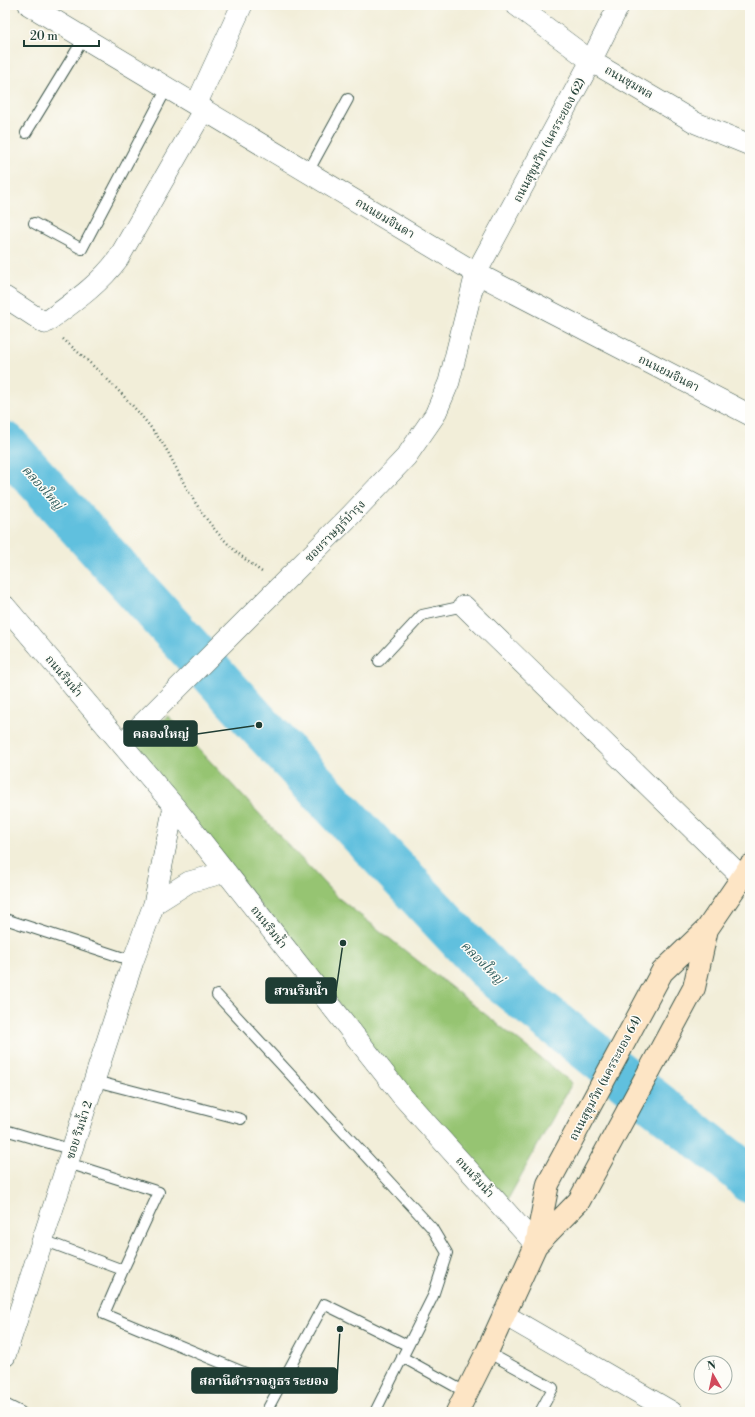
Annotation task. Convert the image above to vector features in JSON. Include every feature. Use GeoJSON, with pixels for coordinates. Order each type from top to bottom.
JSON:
{"type":"FeatureCollection","features":[{"type":"Feature","properties":{"kind":"street","name":"ถนนยมจินดา"},"geometry":{"type":"LineString","coordinates":[[29,5],[476,273],[750,415]]}},
{"type":"Feature","properties":{"kind":"street"},"geometry":{"type":"LineString","coordinates":[[5,296],[45,323],[106,276],[118,259],[200,107],[242,5]]}},
{"type":"Feature","properties":{"kind":"street","name":"ถนนชุมพล"},"geometry":{"type":"LineString","coordinates":[[516,5],[592,61],[696,123],[750,145]]}},
{"type":"Feature","properties":{"kind":"street","name":"ถนนสุขุมวิท (นครระยอง 62)"},"geometry":{"type":"LineString","coordinates":[[476,273],[592,61],[619,5]]}},
{"type":"Feature","properties":{"kind":"street","name":"ซอยราษฎร์บำรุง"},"geometry":{"type":"LineString","coordinates":[[122,744],[150,718],[406,457],[434,415],[449,382],[476,273]]}},
{"type":"Feature","properties":{"kind":"street","name":"ถนนริมน้ำ"},"geometry":{"type":"LineString","coordinates":[[5,606],[174,806],[402,1096],[536,1245]]}},
{"type":"Feature","properties":{"kind":"street"},"geometry":{"type":"LineString","coordinates":[[464,606],[747,872]]}},
{"type":"Feature","properties":{"kind":"street","name":"ซอย ริมน้ำ 2"},"geometry":{"type":"LineString","coordinates":[[5,1356],[133,961],[154,904],[174,806]]}},
{"type":"Feature","properties":{"kind":"street"},"geometry":{"type":"LineString","coordinates":[[154,904],[189,882],[226,872]]}},
{"type":"Feature","properties":{"kind":"street","name":"ถนนสุขุมวิท (นครระยอง 64)"},"geometry":{"type":"LineString","coordinates":[[457,1412],[487,1352],[503,1314],[536,1245],[548,1184],[662,972],[707,929],[747,872]]}},
{"type":"Feature","properties":{"kind":"street","name":"ถนนสุขุมวิท (นครระยอง 64)"},"geometry":{"type":"LineString","coordinates":[[536,1245],[579,1201],[694,988],[707,929]]}},
{"type":"Feature","properties":{"kind":"street"},"geometry":{"type":"LineString","coordinates":[[503,1314],[672,1412]]}},
{"type":"Feature","properties":{"kind":"lane"},"geometry":{"type":"LineString","coordinates":[[26,133],[84,38]]}},
{"type":"Feature","properties":{"kind":"lane"},"geometry":{"type":"LineString","coordinates":[[34,223],[82,249],[167,88]]}},
{"type":"Feature","properties":{"kind":"lane"},"geometry":{"type":"LineString","coordinates":[[308,172],[348,99]]}},
{"type":"Feature","properties":{"kind":"lane"},"geometry":{"type":"LineString","coordinates":[[379,661],[422,615],[464,606]]}},
{"type":"Feature","properties":{"kind":"lane"},"geometry":{"type":"LineString","coordinates":[[5,919],[133,961]]}},
{"type":"Feature","properties":{"kind":"lane"},"geometry":{"type":"LineString","coordinates":[[217,995],[432,1228],[447,1253],[434,1296],[407,1345],[375,1412]]}},
{"type":"Feature","properties":{"kind":"lane"},"geometry":{"type":"LineString","coordinates":[[94,1081],[241,1119]]}},
{"type":"Feature","properties":{"kind":"lane"},"geometry":{"type":"LineString","coordinates":[[5,1130],[159,1192],[104,1314],[279,1387]]}},
{"type":"Feature","properties":{"kind":"lane"},"geometry":{"type":"LineString","coordinates":[[43,1240],[123,1270]]}},
{"type":"Feature","properties":{"kind":"lane"},"geometry":{"type":"LineString","coordinates":[[266,1412],[324,1304],[364,1326],[407,1345]]}},
{"type":"Feature","properties":{"kind":"lane"},"geometry":{"type":"LineString","coordinates":[[487,1352],[553,1388],[540,1412]]}},
{"type":"Feature","properties":{"kind":"lane"},"geometry":{"type":"LineString","coordinates":[[402,1357],[467,1393]]}},
{"type":"Feature","properties":{"kind":"lane"},"geometry":{"type":"LineString","coordinates":[[5,1404],[21,1412]]}},
{"type":"Feature","properties":{"kind":"path"},"geometry":{"type":"LineString","coordinates":[[45,323],[95,366],[144,420],[163,445],[186,488],[217,534],[276,590]]}},
{"type":"Feature","properties":{"kind":"green space"},"geometry":{"type":"Polygon","coordinates":[[[168,716],[336,896],[572,1083],[507,1201],[398,1080],[134,745],[168,716]]]}},
{"type":"Feature","properties":{"kind":"waterway","name":"คลองใหญ่"},"geometry":{"type":"LineString","coordinates":[[5,444],[259,725],[493,974],[740,1170],[750,1181]]}},
{"type":"Feature","properties":{"kind":"place","name":"คลองใหญ่"},"geometry":{"type":"Point","coordinates":[259,725]}},
{"type":"Feature","properties":{"kind":"place","name":"สวนริมน้ำ"},"geometry":{"type":"Point","coordinates":[343,943]}},
{"type":"Feature","properties":{"kind":"place","name":"สถานีตำรวจภูธร ระยอง"},"geometry":{"type":"Point","coordinates":[340,1329]}}]}
